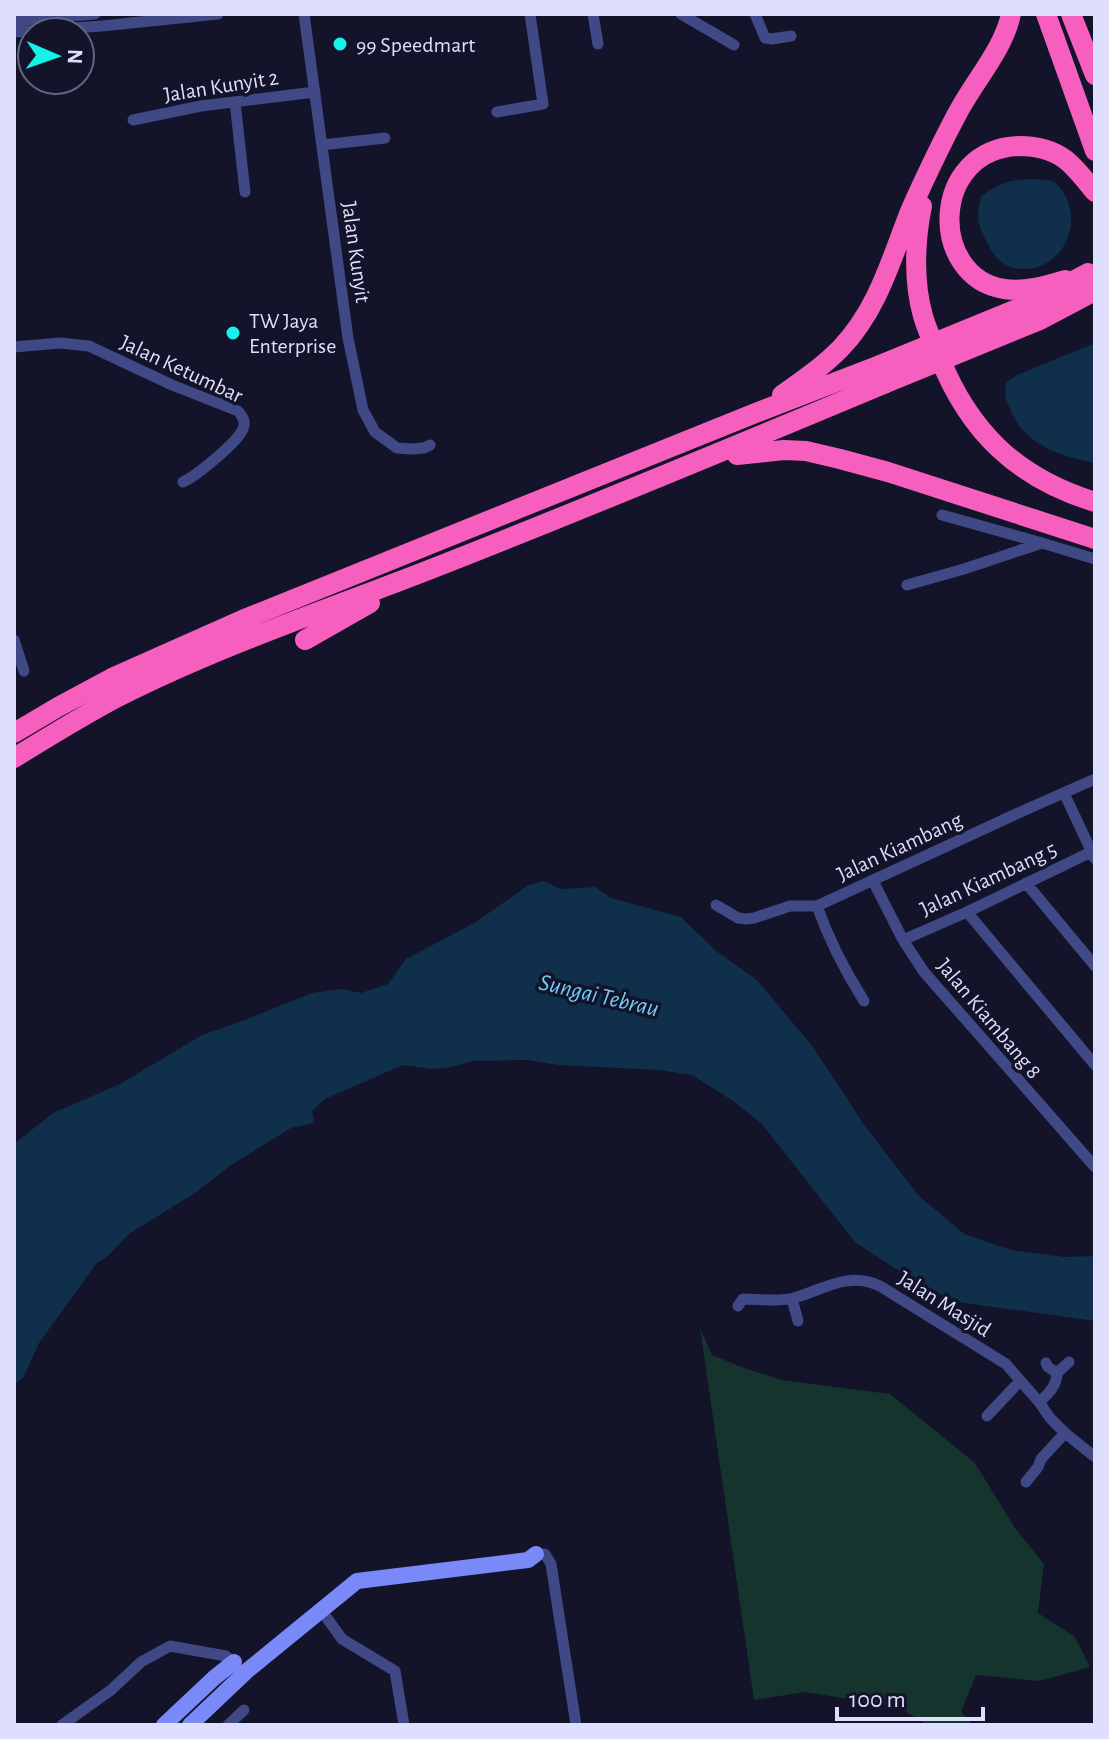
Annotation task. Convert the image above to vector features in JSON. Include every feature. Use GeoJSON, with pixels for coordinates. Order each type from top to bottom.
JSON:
{"type":"FeatureCollection","features":[{"type":"Feature","properties":{"kind":"highway"},"geometry":{"type":"LineString","coordinates":[[758,412],[816,371],[841,348],[876,300],[937,152],[996,50],[1011,14]]}},
{"type":"Feature","properties":{"kind":"highway"},"geometry":{"type":"LineString","coordinates":[[1046,14],[1095,151]]}},
{"type":"Feature","properties":{"kind":"highway"},"geometry":{"type":"LineString","coordinates":[[1071,14],[1095,75]]}},
{"type":"Feature","properties":{"kind":"highway"},"geometry":{"type":"LineString","coordinates":[[1093,278],[1018,290],[990,284],[969,269],[954,246],[949,216],[951,199],[966,169],[991,151],[1006,147],[1043,149],[1064,159],[1095,192]]}},
{"type":"Feature","properties":{"kind":"highway"},"geometry":{"type":"LineString","coordinates":[[937,152],[918,222],[917,286],[922,315],[950,385],[964,408],[992,442],[1010,458],[1068,494],[1095,502]]}},
{"type":"Feature","properties":{"kind":"highway"},"geometry":{"type":"LineString","coordinates":[[14,733],[112,678],[247,618],[758,412],[883,374],[1040,320],[1093,278]]}},
{"type":"Feature","properties":{"kind":"highway"},"geometry":{"type":"LineString","coordinates":[[14,758],[66,725],[140,686],[252,637],[704,460],[883,374]]}},
{"type":"Feature","properties":{"kind":"highway"},"geometry":{"type":"LineString","coordinates":[[704,460],[760,451],[806,451],[888,472],[1095,539]]}},
{"type":"Feature","properties":{"kind":"highway"},"geometry":{"type":"LineString","coordinates":[[305,640],[426,571]]}},
{"type":"Feature","properties":{"kind":"street"},"geometry":{"type":"LineString","coordinates":[[14,21],[95,14]]}},
{"type":"Feature","properties":{"kind":"street"},"geometry":{"type":"LineString","coordinates":[[14,32],[218,14]]}},
{"type":"Feature","properties":{"kind":"street","name":"Jalan Kunyit"},"geometry":{"type":"LineString","coordinates":[[304,14],[348,338],[363,410],[375,432],[397,448],[430,445]]}},
{"type":"Feature","properties":{"kind":"street"},"geometry":{"type":"LineString","coordinates":[[497,112],[543,104],[530,14]]}},
{"type":"Feature","properties":{"kind":"street"},"geometry":{"type":"LineString","coordinates":[[593,14],[598,44]]}},
{"type":"Feature","properties":{"kind":"street"},"geometry":{"type":"LineString","coordinates":[[681,14],[734,45]]}},
{"type":"Feature","properties":{"kind":"street"},"geometry":{"type":"LineString","coordinates":[[755,14],[764,36],[769,39],[791,36]]}},
{"type":"Feature","properties":{"kind":"street","name":"Jalan Kunyit 2"},"geometry":{"type":"LineString","coordinates":[[133,120],[201,106],[315,92]]}},
{"type":"Feature","properties":{"kind":"street"},"geometry":{"type":"LineString","coordinates":[[235,102],[245,192]]}},
{"type":"Feature","properties":{"kind":"street"},"geometry":{"type":"LineString","coordinates":[[322,145],[385,138]]}},
{"type":"Feature","properties":{"kind":"street","name":"Jalan Ketumbar"},"geometry":{"type":"LineString","coordinates":[[14,347],[60,343],[89,346],[172,385],[238,411],[243,418],[242,430],[208,465],[183,482]]}},
{"type":"Feature","properties":{"kind":"street"},"geometry":{"type":"LineString","coordinates":[[942,515],[1095,559]]}},
{"type":"Feature","properties":{"kind":"street"},"geometry":{"type":"LineString","coordinates":[[907,585],[1042,543]]}},
{"type":"Feature","properties":{"kind":"street"},"geometry":{"type":"LineString","coordinates":[[14,640],[24,671]]}},
{"type":"Feature","properties":{"kind":"street","name":"Jalan Kiambang"},"geometry":{"type":"LineString","coordinates":[[864,1001],[845,970],[817,906],[1095,779]]}},
{"type":"Feature","properties":{"kind":"street"},"geometry":{"type":"LineString","coordinates":[[1064,793],[1093,855]]}},
{"type":"Feature","properties":{"kind":"street","name":"Jalan Kiambang 5"},"geometry":{"type":"LineString","coordinates":[[903,940],[1093,855]]}},
{"type":"Feature","properties":{"kind":"street","name":"Jalan Kiambang 8"},"geometry":{"type":"LineString","coordinates":[[873,881],[903,940],[934,984],[1095,1167]]}},
{"type":"Feature","properties":{"kind":"street"},"geometry":{"type":"LineString","coordinates":[[1026,883],[1095,966]]}},
{"type":"Feature","properties":{"kind":"street"},"geometry":{"type":"LineString","coordinates":[[716,905],[738,918],[746,919],[790,906],[817,906]]}},
{"type":"Feature","properties":{"kind":"street"},"geometry":{"type":"LineString","coordinates":[[967,912],[1095,1065]]}},
{"type":"Feature","properties":{"kind":"street","name":"Jalan Masjid"},"geometry":{"type":"LineString","coordinates":[[738,1306],[743,1299],[792,1299],[816,1289],[855,1279],[866,1280],[1006,1364],[1050,1418],[1095,1457]]}},
{"type":"Feature","properties":{"kind":"street"},"geometry":{"type":"LineString","coordinates":[[792,1299],[798,1321]]}},
{"type":"Feature","properties":{"kind":"street"},"geometry":{"type":"LineString","coordinates":[[1039,1402],[1054,1386],[1057,1373],[1069,1362]]}},
{"type":"Feature","properties":{"kind":"street"},"geometry":{"type":"LineString","coordinates":[[1046,1363],[1057,1373]]}},
{"type":"Feature","properties":{"kind":"street"},"geometry":{"type":"LineString","coordinates":[[987,1416],[1020,1381]]}},
{"type":"Feature","properties":{"kind":"street"},"geometry":{"type":"LineString","coordinates":[[1026,1482],[1041,1459],[1065,1433]]}},
{"type":"Feature","properties":{"kind":"street"},"geometry":{"type":"LineString","coordinates":[[164,1725],[357,1581],[528,1560],[536,1554],[545,1554],[551,1564],[576,1725]]}},
{"type":"Feature","properties":{"kind":"street"},"geometry":{"type":"LineString","coordinates":[[321,1610],[342,1639],[395,1671],[404,1725]]}},
{"type":"Feature","properties":{"kind":"street"},"geometry":{"type":"LineString","coordinates":[[62,1725],[111,1690],[141,1662],[170,1646],[222,1655],[238,1669]]}},
{"type":"Feature","properties":{"kind":"street"},"geometry":{"type":"LineString","coordinates":[[190,1725],[238,1669]]}},
{"type":"Feature","properties":{"kind":"street"},"geometry":{"type":"LineString","coordinates":[[228,1725],[244,1710]]}},
{"type":"Feature","properties":{"kind":"green space"},"geometry":{"type":"Polygon","coordinates":[[[700,1328],[712,1355],[744,1368],[781,1380],[890,1394],[975,1463],[1015,1528],[1044,1564],[1038,1613],[1075,1637],[1090,1667],[1040,1681],[976,1675],[961,1712],[973,1725],[927,1725],[899,1707],[805,1692],[754,1700],[700,1328]]]}},
{"type":"Feature","properties":{"kind":"water"},"geometry":{"type":"Polygon","coordinates":[[[1049,180],[1059,186],[1067,199],[1071,224],[1063,247],[1056,256],[1046,264],[1021,269],[1000,261],[991,250],[978,215],[981,196],[1011,181],[1049,180]]]}},
{"type":"Feature","properties":{"kind":"water"},"geometry":{"type":"Polygon","coordinates":[[[1095,343],[1095,463],[1058,453],[1036,441],[1018,424],[1005,392],[1006,383],[1017,375],[1095,343]]]}},
{"type":"Feature","properties":{"kind":"water","name":"Sungai Tebrau"},"geometry":{"type":"Polygon","coordinates":[[[543,881],[561,889],[595,887],[611,898],[681,917],[716,951],[757,980],[813,1047],[865,1126],[918,1195],[964,1234],[1011,1250],[1064,1257],[1095,1256],[1095,1321],[957,1302],[923,1287],[855,1242],[761,1123],[692,1075],[527,1060],[474,1061],[432,1069],[403,1065],[325,1099],[312,1111],[314,1123],[291,1128],[129,1234],[96,1264],[39,1343],[23,1378],[14,1385],[14,1144],[53,1113],[120,1084],[202,1035],[312,993],[342,989],[361,993],[388,984],[406,959],[476,922],[527,886],[543,881]]]}},
{"type":"Feature","properties":{"kind":"place","name":"99 Speedmart"},"geometry":{"type":"Point","coordinates":[340,44]}},
{"type":"Feature","properties":{"kind":"place","name":"TW Jaya Enterprise"},"geometry":{"type":"Point","coordinates":[233,333]}}]}
